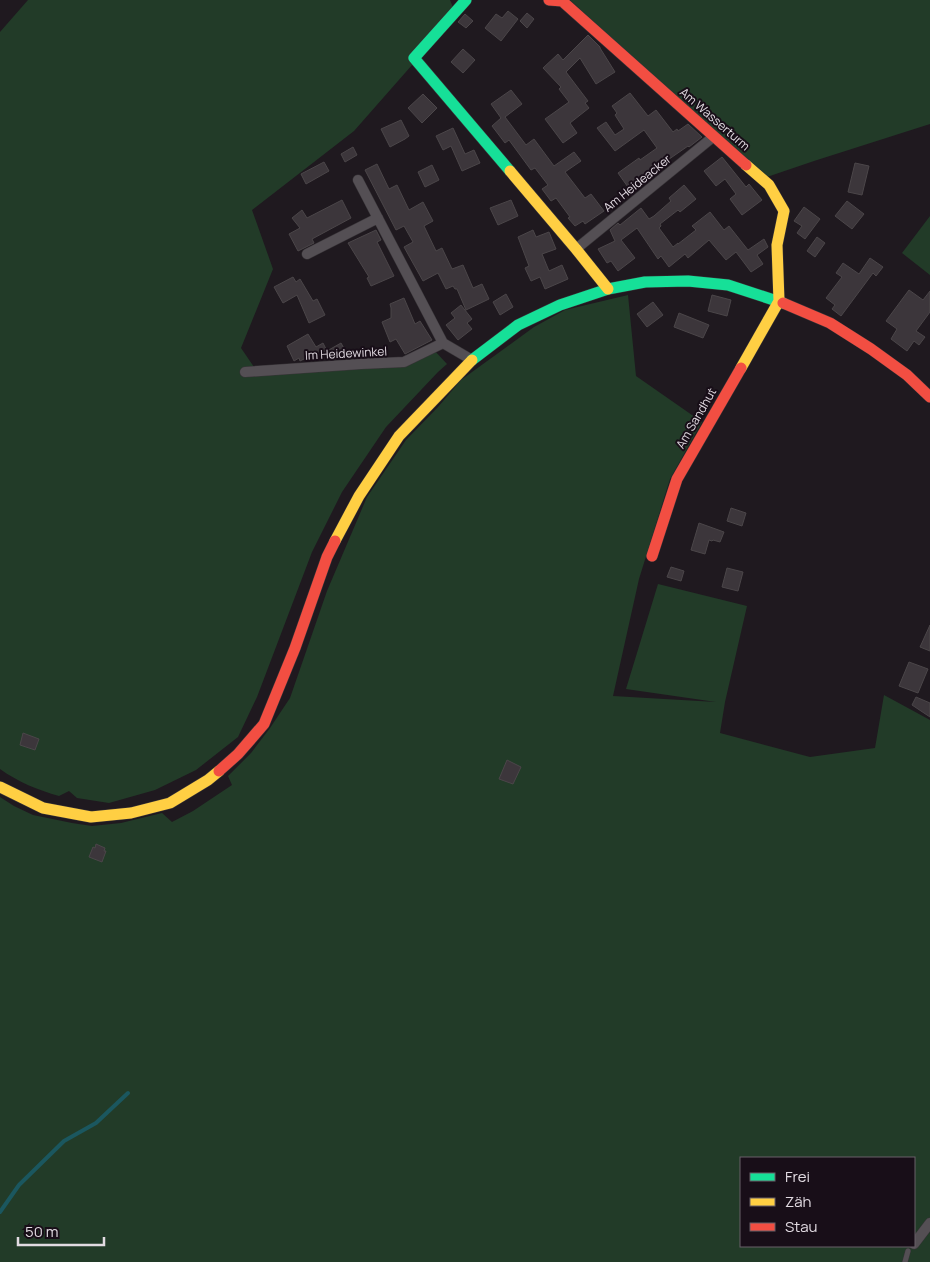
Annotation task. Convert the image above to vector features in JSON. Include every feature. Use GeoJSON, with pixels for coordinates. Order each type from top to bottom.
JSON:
{"type":"FeatureCollection","features":[{"type":"Feature","properties":{"kind":"street"},"geometry":{"type":"LineString","coordinates":[[466,0],[414,58],[608,289]]}},
{"type":"Feature","properties":{"kind":"street","name":"Am Wasserturm"},"geometry":{"type":"LineString","coordinates":[[549,0],[562,2],[769,185],[784,211],[777,245],[779,301]]}},
{"type":"Feature","properties":{"kind":"street","name":"Am Heideacker"},"geometry":{"type":"LineString","coordinates":[[576,249],[713,137]]}},
{"type":"Feature","properties":{"kind":"street"},"geometry":{"type":"LineString","coordinates":[[358,180],[443,344],[472,360]]}},
{"type":"Feature","properties":{"kind":"street"},"geometry":{"type":"LineString","coordinates":[[307,254],[378,218]]}},
{"type":"Feature","properties":{"kind":"street"},"geometry":{"type":"LineString","coordinates":[[0,787],[43,808],[91,817],[131,813],[170,803],[208,780],[238,754],[264,724],[295,648],[327,557],[359,496],[399,436],[472,360],[518,325],[560,305],[608,289],[645,282],[688,281],[728,285],[779,301],[830,323],[907,375],[930,396]]}},
{"type":"Feature","properties":{"kind":"street","name":"Am Sandhut"},"geometry":{"type":"LineString","coordinates":[[652,556],[677,479],[779,301]]}},
{"type":"Feature","properties":{"kind":"street","name":"Im Heidewinkel"},"geometry":{"type":"LineString","coordinates":[[245,372],[404,362],[443,344]]}},
{"type":"Feature","properties":{"kind":"street"},"geometry":{"type":"LineString","coordinates":[[915,1243],[930,1223]]}},
{"type":"Feature","properties":{"kind":"lane"},"geometry":{"type":"LineString","coordinates":[[906,1262],[912,1247]]}},
{"type":"Feature","properties":{"kind":"green space"},"geometry":{"type":"Polygon","coordinates":[[[28,0],[450,0],[456,15],[354,131],[252,210],[273,269],[241,348],[254,367],[405,365],[433,349],[447,364],[386,427],[342,492],[312,552],[257,697],[238,737],[196,770],[155,790],[109,803],[77,798],[69,791],[59,796],[51,794],[21,782],[0,769],[0,32],[28,0]]]}},
{"type":"Feature","properties":{"kind":"green space"},"geometry":{"type":"Polygon","coordinates":[[[570,0],[930,0],[930,124],[764,178],[570,0]]]}},
{"type":"Feature","properties":{"kind":"green space"},"geometry":{"type":"Polygon","coordinates":[[[930,216],[930,275],[902,253],[930,216]]]}},
{"type":"Feature","properties":{"kind":"green space"},"geometry":{"type":"Polygon","coordinates":[[[628,295],[636,376],[702,422],[670,479],[639,579],[613,696],[716,702],[626,689],[658,584],[747,606],[725,702],[720,733],[810,757],[875,748],[884,695],[930,720],[930,1262],[0,1262],[0,797],[33,815],[92,826],[121,823],[162,813],[172,822],[193,811],[232,785],[228,776],[251,753],[290,698],[327,591],[367,497],[406,440],[461,380],[534,327],[565,310],[628,295]]]}},
{"type":"Feature","properties":{"kind":"building"},"geometry":{"type":"Polygon","coordinates":[[[508,11],[518,19],[501,41],[485,28],[496,14],[502,18],[508,11]]]}},
{"type":"Feature","properties":{"kind":"building"},"geometry":{"type":"Polygon","coordinates":[[[527,13],[534,19],[527,28],[520,21],[527,13]]]}},
{"type":"Feature","properties":{"kind":"building"},"geometry":{"type":"Polygon","coordinates":[[[465,14],[473,21],[466,28],[458,22],[465,14]]]}},
{"type":"Feature","properties":{"kind":"building"},"geometry":{"type":"Polygon","coordinates":[[[588,35],[600,47],[615,72],[596,84],[580,58],[566,72],[588,101],[585,103],[589,108],[570,123],[577,133],[563,143],[545,119],[569,102],[559,89],[561,87],[543,68],[558,54],[563,60],[588,35]]]}},
{"type":"Feature","properties":{"kind":"building"},"geometry":{"type":"Polygon","coordinates":[[[463,49],[475,60],[463,73],[451,62],[463,49]]]}},
{"type":"Feature","properties":{"kind":"building"},"geometry":{"type":"Polygon","coordinates":[[[511,90],[522,104],[505,117],[526,145],[534,139],[554,166],[574,152],[581,161],[565,172],[585,198],[591,194],[604,211],[585,224],[583,221],[575,226],[556,198],[551,201],[542,189],[548,185],[535,168],[531,170],[509,140],[505,143],[492,126],[501,118],[491,104],[511,90]]]}},
{"type":"Feature","properties":{"kind":"building"},"geometry":{"type":"Polygon","coordinates":[[[630,93],[648,116],[656,110],[673,132],[688,124],[702,137],[649,173],[651,176],[630,190],[618,173],[657,148],[644,130],[615,151],[597,128],[606,122],[615,135],[624,129],[615,115],[617,113],[612,106],[630,93]]]}},
{"type":"Feature","properties":{"kind":"building"},"geometry":{"type":"Polygon","coordinates":[[[423,94],[437,108],[422,123],[408,108],[423,94]]]}},
{"type":"Feature","properties":{"kind":"building"},"geometry":{"type":"Polygon","coordinates":[[[401,120],[409,136],[390,147],[381,129],[401,120]]]}},
{"type":"Feature","properties":{"kind":"building"},"geometry":{"type":"Polygon","coordinates":[[[453,128],[465,154],[474,150],[480,163],[462,171],[451,146],[443,150],[436,136],[453,128]]]}},
{"type":"Feature","properties":{"kind":"building"},"geometry":{"type":"Polygon","coordinates":[[[353,147],[357,155],[345,162],[341,154],[353,147]]]}},
{"type":"Feature","properties":{"kind":"building"},"geometry":{"type":"Polygon","coordinates":[[[722,157],[746,187],[749,184],[762,200],[742,215],[730,199],[736,194],[725,179],[716,186],[704,171],[722,157]]]}},
{"type":"Feature","properties":{"kind":"building"},"geometry":{"type":"Polygon","coordinates":[[[324,162],[329,171],[306,184],[301,174],[324,162]]]}},
{"type":"Feature","properties":{"kind":"building"},"geometry":{"type":"Polygon","coordinates":[[[855,163],[869,166],[862,195],[848,192],[855,163]]]}},
{"type":"Feature","properties":{"kind":"building"},"geometry":{"type":"Polygon","coordinates":[[[377,164],[389,189],[397,185],[409,210],[423,202],[433,221],[424,226],[436,251],[442,248],[452,269],[463,265],[473,288],[482,284],[489,299],[466,310],[457,289],[453,286],[446,289],[438,273],[423,281],[404,247],[413,242],[404,226],[396,230],[365,170],[377,164]]]}},
{"type":"Feature","properties":{"kind":"building"},"geometry":{"type":"Polygon","coordinates":[[[432,165],[439,180],[425,187],[418,172],[432,165]]]}},
{"type":"Feature","properties":{"kind":"building"},"geometry":{"type":"Polygon","coordinates":[[[684,185],[696,199],[680,212],[678,210],[660,224],[659,228],[673,247],[696,230],[692,226],[710,212],[724,230],[729,226],[748,250],[764,239],[768,247],[757,255],[763,264],[751,272],[736,252],[726,260],[709,240],[688,258],[685,254],[669,267],[661,256],[658,259],[637,228],[621,240],[635,258],[618,271],[611,261],[607,263],[598,249],[615,241],[610,230],[618,223],[620,225],[641,208],[649,219],[654,216],[671,201],[669,198],[684,185]]]}},
{"type":"Feature","properties":{"kind":"building"},"geometry":{"type":"Polygon","coordinates":[[[342,200],[351,218],[312,239],[314,243],[298,251],[289,234],[300,228],[292,218],[302,210],[307,218],[342,200]]]}},
{"type":"Feature","properties":{"kind":"building"},"geometry":{"type":"Polygon","coordinates":[[[511,200],[518,216],[498,225],[490,208],[511,200]]]}},
{"type":"Feature","properties":{"kind":"building"},"geometry":{"type":"Polygon","coordinates":[[[847,201],[864,214],[852,229],[835,216],[847,201]]]}},
{"type":"Feature","properties":{"kind":"building"},"geometry":{"type":"Polygon","coordinates":[[[804,207],[820,219],[805,239],[797,233],[802,226],[794,221],[804,207]]]}},
{"type":"Feature","properties":{"kind":"building"},"geometry":{"type":"Polygon","coordinates":[[[376,230],[381,240],[377,242],[394,276],[371,286],[367,278],[369,277],[348,243],[376,230]]]}},
{"type":"Feature","properties":{"kind":"building"},"geometry":{"type":"Polygon","coordinates":[[[533,230],[536,237],[549,232],[556,249],[542,254],[549,271],[562,265],[568,279],[545,289],[540,277],[531,281],[525,268],[529,266],[518,237],[533,230]]]}},
{"type":"Feature","properties":{"kind":"building"},"geometry":{"type":"Polygon","coordinates":[[[817,237],[825,243],[815,257],[807,251],[817,237]]]}},
{"type":"Feature","properties":{"kind":"building"},"geometry":{"type":"Polygon","coordinates":[[[870,258],[883,267],[876,276],[873,273],[841,316],[832,309],[835,305],[826,298],[842,277],[836,273],[843,263],[859,274],[870,258]]]}},
{"type":"Feature","properties":{"kind":"building"},"geometry":{"type":"Polygon","coordinates":[[[293,277],[296,282],[300,279],[313,301],[317,299],[325,315],[309,323],[297,295],[283,303],[274,287],[293,277]]]}},
{"type":"Feature","properties":{"kind":"building"},"geometry":{"type":"Polygon","coordinates":[[[909,290],[923,300],[930,291],[930,312],[916,331],[925,337],[919,345],[914,341],[907,351],[891,339],[897,329],[886,321],[909,290]]]}},
{"type":"Feature","properties":{"kind":"building"},"geometry":{"type":"Polygon","coordinates":[[[506,294],[513,307],[500,315],[493,302],[506,294]]]}},
{"type":"Feature","properties":{"kind":"building"},"geometry":{"type":"Polygon","coordinates":[[[712,295],[731,300],[727,316],[708,311],[712,295]]]}},
{"type":"Feature","properties":{"kind":"building"},"geometry":{"type":"Polygon","coordinates":[[[404,298],[415,324],[420,321],[432,340],[405,354],[396,339],[390,342],[382,322],[391,318],[390,304],[404,298]]]}},
{"type":"Feature","properties":{"kind":"building"},"geometry":{"type":"Polygon","coordinates":[[[653,302],[663,315],[647,327],[637,314],[653,302]]]}},
{"type":"Feature","properties":{"kind":"building"},"geometry":{"type":"Polygon","coordinates":[[[461,305],[472,319],[467,323],[472,329],[458,340],[446,325],[455,318],[451,313],[461,305]]]}},
{"type":"Feature","properties":{"kind":"building"},"geometry":{"type":"Polygon","coordinates":[[[679,313],[709,325],[703,338],[674,327],[679,313]]]}},
{"type":"Feature","properties":{"kind":"building"},"geometry":{"type":"Polygon","coordinates":[[[308,334],[316,347],[323,343],[327,351],[312,359],[310,356],[300,361],[299,358],[294,361],[287,346],[308,334]]]}},
{"type":"Feature","properties":{"kind":"building"},"geometry":{"type":"Polygon","coordinates":[[[341,343],[347,354],[338,359],[332,359],[327,351],[341,343]]]}},
{"type":"Feature","properties":{"kind":"building"},"geometry":{"type":"Polygon","coordinates":[[[731,508],[746,513],[742,526],[727,521],[731,508]]]}},
{"type":"Feature","properties":{"kind":"building"},"geometry":{"type":"Polygon","coordinates":[[[699,523],[724,532],[720,542],[709,540],[705,554],[691,550],[699,523]]]}},
{"type":"Feature","properties":{"kind":"building"},"geometry":{"type":"Polygon","coordinates":[[[671,567],[684,571],[681,581],[667,577],[671,567]]]}},
{"type":"Feature","properties":{"kind":"building"},"geometry":{"type":"Polygon","coordinates":[[[727,568],[743,572],[738,591],[722,587],[727,568]]]}},
{"type":"Feature","properties":{"kind":"building"},"geometry":{"type":"Polygon","coordinates":[[[930,625],[930,651],[920,647],[930,625]]]}},
{"type":"Feature","properties":{"kind":"building"},"geometry":{"type":"Polygon","coordinates":[[[909,662],[928,669],[918,693],[899,686],[909,662]]]}},
{"type":"Feature","properties":{"kind":"building"},"geometry":{"type":"Polygon","coordinates":[[[916,697],[930,703],[930,717],[912,705],[916,697]]]}},
{"type":"Feature","properties":{"kind":"building"},"geometry":{"type":"Polygon","coordinates":[[[23,733],[39,739],[35,750],[20,745],[23,733]]]}},
{"type":"Feature","properties":{"kind":"building"},"geometry":{"type":"Polygon","coordinates":[[[507,760],[521,767],[513,784],[499,779],[507,760]]]}},
{"type":"Feature","properties":{"kind":"building"},"geometry":{"type":"Polygon","coordinates":[[[96,844],[105,848],[104,851],[106,851],[102,862],[89,857],[96,844]]]}},
{"type":"Feature","properties":{"kind":"waterway"},"geometry":{"type":"LineString","coordinates":[[0,1212],[19,1185],[64,1141],[96,1123],[128,1093]]}},
{"type":"Feature","properties":{"kind":"traffic: fast"},"geometry":{"type":"LineString","coordinates":[[466,0],[414,58],[510,171]]}},
{"type":"Feature","properties":{"kind":"traffic: fast"},"geometry":{"type":"LineString","coordinates":[[472,360],[518,325],[560,305],[608,289],[645,282],[688,281],[728,285],[783,303]]}},
{"type":"Feature","properties":{"kind":"traffic: slow"},"geometry":{"type":"LineString","coordinates":[[741,368],[779,301],[777,245],[784,211],[769,185],[746,165]]}},
{"type":"Feature","properties":{"kind":"traffic: slow"},"geometry":{"type":"LineString","coordinates":[[510,171],[608,289]]}},
{"type":"Feature","properties":{"kind":"traffic: slow"},"geometry":{"type":"LineString","coordinates":[[335,541],[359,496],[399,436],[472,360]]}},
{"type":"Feature","properties":{"kind":"traffic: slow"},"geometry":{"type":"LineString","coordinates":[[0,787],[43,808],[91,817],[131,813],[170,803],[208,780],[219,771]]}},
{"type":"Feature","properties":{"kind":"traffic: jam"},"geometry":{"type":"LineString","coordinates":[[549,0],[562,1],[746,165]]}},
{"type":"Feature","properties":{"kind":"traffic: jam"},"geometry":{"type":"LineString","coordinates":[[783,303],[830,323],[871,349],[907,375],[930,397]]}},
{"type":"Feature","properties":{"kind":"traffic: jam"},"geometry":{"type":"LineString","coordinates":[[652,556],[677,479],[741,368]]}},
{"type":"Feature","properties":{"kind":"traffic: jam"},"geometry":{"type":"LineString","coordinates":[[219,771],[238,754],[264,724],[295,648],[327,557],[335,541]]}}]}
